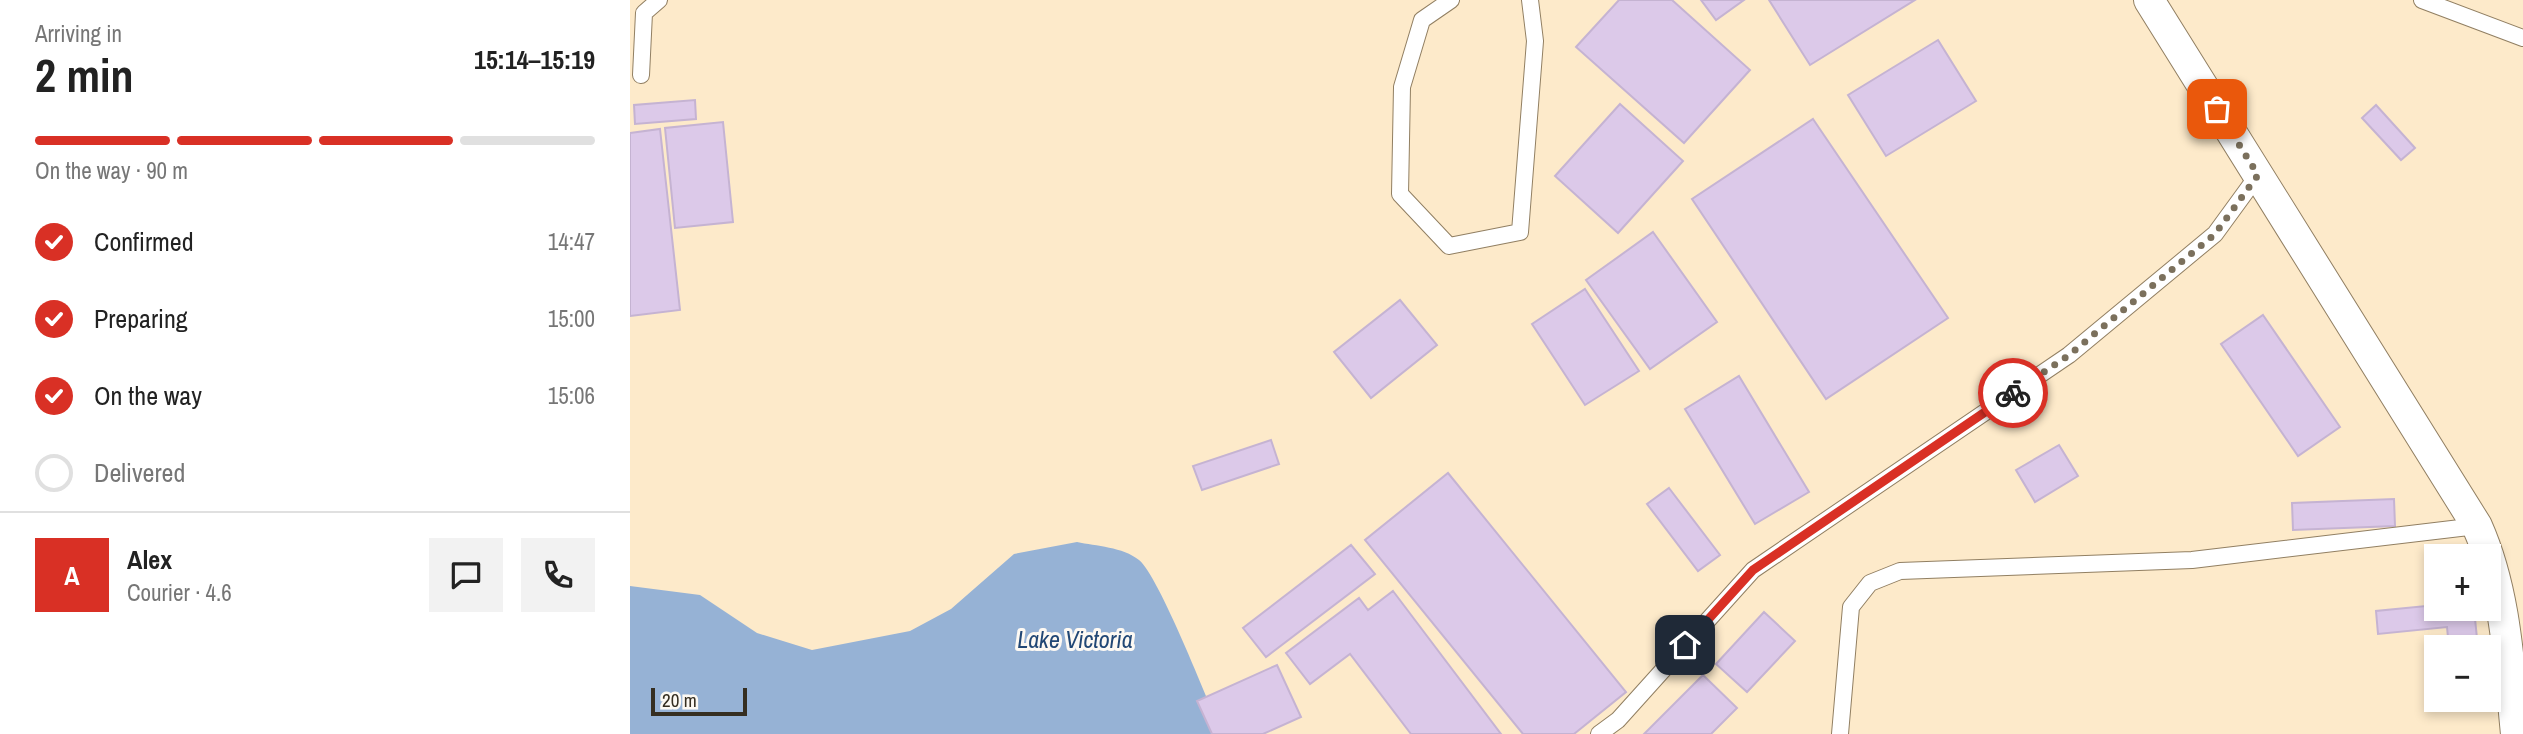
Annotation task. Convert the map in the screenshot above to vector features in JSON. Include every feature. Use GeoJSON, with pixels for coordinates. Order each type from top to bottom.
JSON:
{"type":"FeatureCollection","features":[{"type":"Feature","properties":{"kind":"street"},"geometry":{"type":"LineString","coordinates":[[2149,0],[2477,526],[2492,560],[2505,627],[2516,734]]}},
{"type":"Feature","properties":{"kind":"lane"},"geometry":{"type":"LineString","coordinates":[[641,75],[644,13],[659,0]]}},
{"type":"Feature","properties":{"kind":"lane"},"geometry":{"type":"LineString","coordinates":[[1451,0],[1422,20],[1402,87],[1400,194],[1449,246],[1520,232],[1535,41],[1530,0]]}},
{"type":"Feature","properties":{"kind":"lane"},"geometry":{"type":"LineString","coordinates":[[2421,0],[2523,38]]}},
{"type":"Feature","properties":{"kind":"lane"},"geometry":{"type":"LineString","coordinates":[[1599,734],[1618,720],[1753,570],[2069,355],[2215,234],[2258,175]]}},
{"type":"Feature","properties":{"kind":"lane"},"geometry":{"type":"LineString","coordinates":[[1840,734],[1852,607],[1870,583],[1900,571],[2192,560],[2477,526]]}},
{"type":"Feature","properties":{"kind":"water","name":"Lake Victoria"},"geometry":{"type":"Polygon","coordinates":[[[1077,542],[1125,552],[1139,560],[1148,571],[1195,669],[1222,734],[630,734],[630,586],[700,595],[757,633],[812,650],[910,631],[951,609],[1014,554],[1077,542]]]}},
{"type":"Feature","properties":{"kind":"building"},"geometry":{"type":"Polygon","coordinates":[[[1619,0],[1672,0],[1750,70],[1684,143],[1576,47],[1619,0]]]}},
{"type":"Feature","properties":{"kind":"building"},"geometry":{"type":"Polygon","coordinates":[[[1701,0],[1744,0],[1716,20],[1701,0]]]}},
{"type":"Feature","properties":{"kind":"building"},"geometry":{"type":"Polygon","coordinates":[[[1769,0],[1915,0],[1810,65],[1769,0]]]}},
{"type":"Feature","properties":{"kind":"building"},"geometry":{"type":"Polygon","coordinates":[[[1938,40],[1976,101],[1886,156],[1848,95],[1938,40]]]}},
{"type":"Feature","properties":{"kind":"building"},"geometry":{"type":"Polygon","coordinates":[[[695,100],[696,119],[635,124],[634,105],[695,100]]]}},
{"type":"Feature","properties":{"kind":"building"},"geometry":{"type":"Polygon","coordinates":[[[1620,104],[1683,161],[1618,233],[1555,176],[1620,104]]]}},
{"type":"Feature","properties":{"kind":"building"},"geometry":{"type":"Polygon","coordinates":[[[2376,105],[2415,148],[2401,160],[2362,118],[2376,105]]]}},
{"type":"Feature","properties":{"kind":"building"},"geometry":{"type":"Polygon","coordinates":[[[1813,119],[1948,318],[1826,399],[1692,199],[1813,119]]]}},
{"type":"Feature","properties":{"kind":"building"},"geometry":{"type":"Polygon","coordinates":[[[723,122],[733,222],[675,228],[665,128],[723,122]]]}},
{"type":"Feature","properties":{"kind":"building"},"geometry":{"type":"Polygon","coordinates":[[[660,129],[680,310],[630,316],[630,133],[660,129]]]}},
{"type":"Feature","properties":{"kind":"building"},"geometry":{"type":"Polygon","coordinates":[[[1653,232],[1717,322],[1650,369],[1586,280],[1653,232]]]}},
{"type":"Feature","properties":{"kind":"building"},"geometry":{"type":"Polygon","coordinates":[[[1585,289],[1639,371],[1585,405],[1532,324],[1585,289]]]}},
{"type":"Feature","properties":{"kind":"building"},"geometry":{"type":"Polygon","coordinates":[[[1400,300],[1437,345],[1371,398],[1334,352],[1400,300]]]}},
{"type":"Feature","properties":{"kind":"building"},"geometry":{"type":"Polygon","coordinates":[[[2263,315],[2340,427],[2298,456],[2221,344],[2263,315]]]}},
{"type":"Feature","properties":{"kind":"building"},"geometry":{"type":"Polygon","coordinates":[[[1739,376],[1809,492],[1755,524],[1685,409],[1739,376]]]}},
{"type":"Feature","properties":{"kind":"building"},"geometry":{"type":"Polygon","coordinates":[[[1271,440],[1279,464],[1202,490],[1193,466],[1271,440]]]}},
{"type":"Feature","properties":{"kind":"building"},"geometry":{"type":"Polygon","coordinates":[[[2059,445],[2078,476],[2035,502],[2016,470],[2059,445]]]}},
{"type":"Feature","properties":{"kind":"building"},"geometry":{"type":"Polygon","coordinates":[[[1448,473],[1626,692],[1574,734],[1523,734],[1365,540],[1448,473]]]}},
{"type":"Feature","properties":{"kind":"building"},"geometry":{"type":"Polygon","coordinates":[[[1669,488],[1720,555],[1698,571],[1647,504],[1669,488]]]}},
{"type":"Feature","properties":{"kind":"building"},"geometry":{"type":"Polygon","coordinates":[[[2394,499],[2395,526],[2293,530],[2292,503],[2394,499]]]}},
{"type":"Feature","properties":{"kind":"building"},"geometry":{"type":"Polygon","coordinates":[[[1351,545],[1375,574],[1266,657],[1243,628],[1351,545]]]}},
{"type":"Feature","properties":{"kind":"building"},"geometry":{"type":"Polygon","coordinates":[[[1393,591],[1501,734],[1411,734],[1350,654],[1310,684],[1286,653],[1359,598],[1368,610],[1393,591]]]}},
{"type":"Feature","properties":{"kind":"building"},"geometry":{"type":"Polygon","coordinates":[[[2424,606],[2424,621],[2475,621],[2477,635],[2448,635],[2447,627],[2378,634],[2376,611],[2424,606]]]}},
{"type":"Feature","properties":{"kind":"building"},"geometry":{"type":"Polygon","coordinates":[[[1764,612],[1795,641],[1747,692],[1716,664],[1764,612]]]}},
{"type":"Feature","properties":{"kind":"building"},"geometry":{"type":"Polygon","coordinates":[[[1277,665],[1301,717],[1263,734],[1212,734],[1197,701],[1277,665]]]}},
{"type":"Feature","properties":{"kind":"building"},"geometry":{"type":"Polygon","coordinates":[[[1703,675],[1737,708],[1711,734],[1644,734],[1703,675]]]}},
{"type":"Feature","properties":{"kind":"way so far"},"geometry":{"type":"LineString","coordinates":[[2013,393],[2069,355],[2215,234],[2258,175],[2217,109]]}},
{"type":"Feature","properties":{"kind":"route"},"geometry":{"type":"LineString","coordinates":[[1685,645],[1753,570],[2013,393]]}}]}
